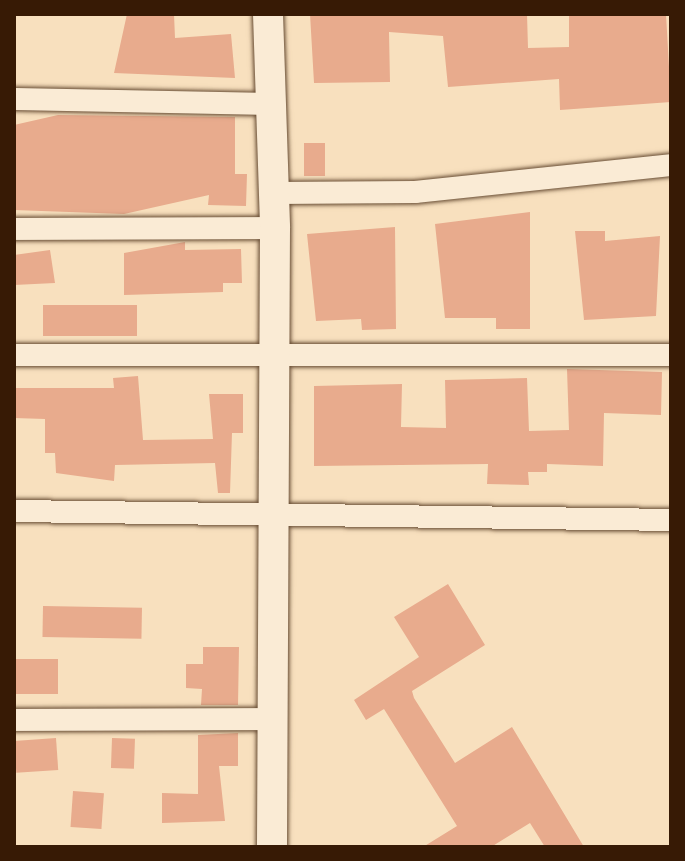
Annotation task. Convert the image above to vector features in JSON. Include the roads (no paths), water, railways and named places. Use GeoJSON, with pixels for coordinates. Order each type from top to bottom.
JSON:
{"type":"FeatureCollection","features":[{"type":"Feature","properties":{"kind":"street"},"geometry":{"type":"LineString","coordinates":[[268,14],[273,104],[276,354],[272,847]]}},
{"type":"Feature","properties":{"kind":"street"},"geometry":{"type":"LineString","coordinates":[[14,99],[273,104]]}},
{"type":"Feature","properties":{"kind":"street"},"geometry":{"type":"LineString","coordinates":[[275,193],[415,192],[671,165]]}},
{"type":"Feature","properties":{"kind":"street"},"geometry":{"type":"LineString","coordinates":[[14,229],[275,228]]}},
{"type":"Feature","properties":{"kind":"street"},"geometry":{"type":"LineString","coordinates":[[14,355],[671,355]]}},
{"type":"Feature","properties":{"kind":"street"},"geometry":{"type":"LineString","coordinates":[[14,511],[273,510],[671,520]]}},
{"type":"Feature","properties":{"kind":"street"},"geometry":{"type":"LineString","coordinates":[[14,720],[273,719]]}}]}
